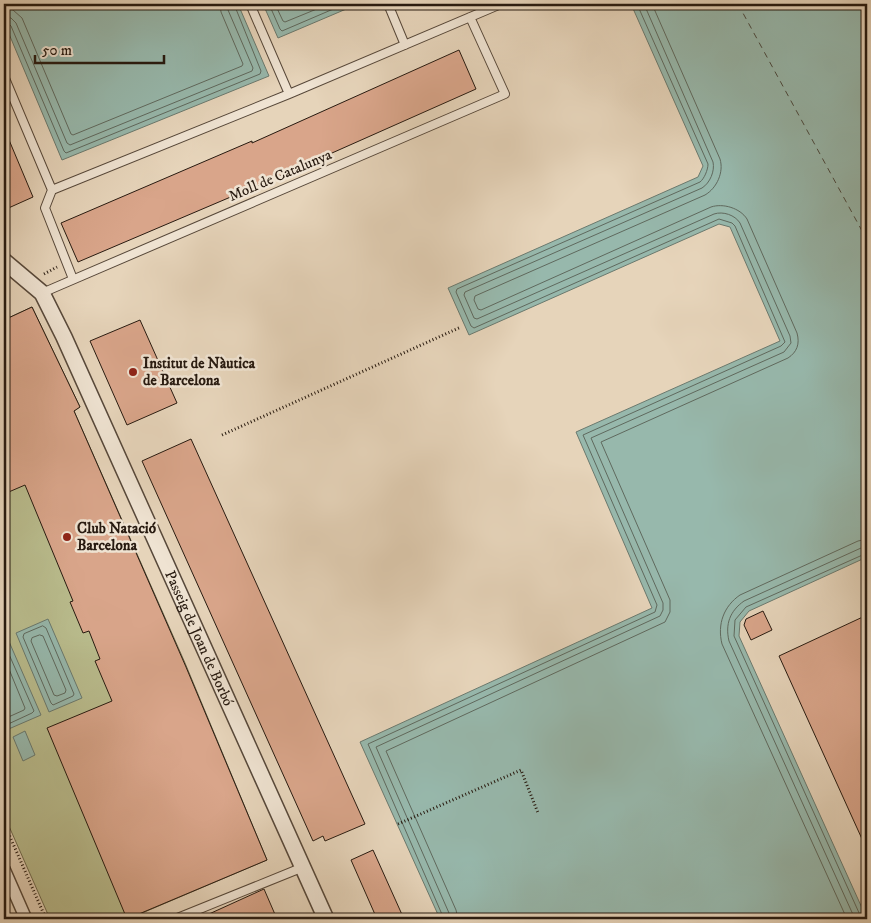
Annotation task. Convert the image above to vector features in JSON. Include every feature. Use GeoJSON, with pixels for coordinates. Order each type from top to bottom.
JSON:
{"type":"FeatureCollection","features":[{"type":"Feature","properties":{"kind":"street","name":"Passeig de Joan de Borbó"},"geometry":{"type":"LineString","coordinates":[[4,261],[42,293],[64,338],[301,868],[326,919]]}},
{"type":"Feature","properties":{"kind":"street"},"geometry":{"type":"LineString","coordinates":[[4,869],[26,919]]}},
{"type":"Feature","properties":{"kind":"lane"},"geometry":{"type":"LineString","coordinates":[[250,4],[289,94]]}},
{"type":"Feature","properties":{"kind":"lane"},"geometry":{"type":"LineString","coordinates":[[388,4],[405,45]]}},
{"type":"Feature","properties":{"kind":"lane"},"geometry":{"type":"LineString","coordinates":[[52,190],[289,94],[501,4]]}},
{"type":"Feature","properties":{"kind":"lane","name":"Moll de Catalunya"},"geometry":{"type":"LineString","coordinates":[[42,293],[505,94],[470,17]]}},
{"type":"Feature","properties":{"kind":"lane"},"geometry":{"type":"LineString","coordinates":[[4,76],[52,190],[46,208],[69,281]]}},
{"type":"Feature","properties":{"kind":"lane"},"geometry":{"type":"LineString","coordinates":[[176,919],[301,868]]}},
{"type":"Feature","properties":{"kind":"path"},"geometry":{"type":"LineString","coordinates":[[44,274],[48,271]]}},
{"type":"Feature","properties":{"kind":"path"},"geometry":{"type":"LineString","coordinates":[[222,435],[461,327]]}},
{"type":"Feature","properties":{"kind":"path"},"geometry":{"type":"LineString","coordinates":[[398,824],[521,770],[538,813]]}},
{"type":"Feature","properties":{"kind":"path"},"geometry":{"type":"LineString","coordinates":[[4,824],[46,919]]}},
{"type":"Feature","properties":{"kind":"green space","name":"Club Natació Barcelona"},"geometry":{"type":"Polygon","coordinates":[[[32,307],[80,407],[74,411],[185,663],[267,860],[128,919],[50,919],[4,815],[4,320],[32,307]]]}},
{"type":"Feature","properties":{"kind":"water"},"geometry":{"type":"Polygon","coordinates":[[[4,4],[238,4],[269,76],[62,160],[4,22],[4,4]]]}},
{"type":"Feature","properties":{"kind":"water"},"geometry":{"type":"Polygon","coordinates":[[[263,4],[358,4],[278,38],[263,4]]]}},
{"type":"Feature","properties":{"kind":"water"},"geometry":{"type":"Polygon","coordinates":[[[631,4],[867,4],[867,557],[749,611],[740,622],[739,636],[867,919],[440,919],[360,742],[652,608],[576,432],[780,341],[730,227],[719,224],[469,335],[448,288],[698,177],[703,166],[631,4]]]}},
{"type":"Feature","properties":{"kind":"water"},"geometry":{"type":"Polygon","coordinates":[[[48,619],[82,698],[49,712],[16,633],[48,619]]]}},
{"type":"Feature","properties":{"kind":"water"},"geometry":{"type":"Polygon","coordinates":[[[7,637],[41,715],[4,731],[4,638],[7,637]]]}},
{"type":"Feature","properties":{"kind":"water"},"geometry":{"type":"Polygon","coordinates":[[[25,731],[35,755],[23,761],[13,737],[25,731]]]}},
{"type":"Feature","properties":{"kind":"building"},"geometry":{"type":"Polygon","coordinates":[[[459,50],[476,89],[287,173],[78,262],[61,223],[252,141],[252,143],[459,50]]]}},
{"type":"Feature","properties":{"kind":"building"},"geometry":{"type":"Polygon","coordinates":[[[4,128],[33,197],[4,210],[4,128]]]}},
{"type":"Feature","properties":{"kind":"building","name":"Club Natació Barcelona"},"geometry":{"type":"Polygon","coordinates":[[[32,307],[80,407],[74,411],[186,667],[267,860],[127,919],[47,728],[112,701],[95,661],[100,659],[89,631],[83,633],[70,602],[73,601],[25,485],[4,494],[4,320],[32,307]]]}},
{"type":"Feature","properties":{"kind":"building","name":"Institut de Nàutica de Barcelona"},"geometry":{"type":"Polygon","coordinates":[[[140,320],[177,403],[127,425],[90,341],[140,320]]]}},
{"type":"Feature","properties":{"kind":"building"},"geometry":{"type":"Polygon","coordinates":[[[191,439],[365,824],[325,841],[323,836],[313,841],[142,461],[191,439]]]}},
{"type":"Feature","properties":{"kind":"building"},"geometry":{"type":"Polygon","coordinates":[[[763,611],[772,630],[751,640],[744,625],[746,619],[763,611]]]}},
{"type":"Feature","properties":{"kind":"building"},"geometry":{"type":"Polygon","coordinates":[[[867,615],[867,850],[779,656],[867,615]]]}},
{"type":"Feature","properties":{"kind":"building"},"geometry":{"type":"Polygon","coordinates":[[[373,850],[404,919],[377,919],[351,860],[373,850]]]}},
{"type":"Feature","properties":{"kind":"building"},"geometry":{"type":"Polygon","coordinates":[[[264,889],[277,919],[198,919],[264,889]]]}},
{"type":"Feature","properties":{"kind":"ferry route"},"geometry":{"type":"LineString","coordinates":[[738,4],[867,240]]}},
{"type":"Feature","properties":{"kind":"place","name":"Institut de Nàutica de Barcelona"},"geometry":{"type":"Point","coordinates":[133,372]}},
{"type":"Feature","properties":{"kind":"place","name":"Club Natació Barcelona"},"geometry":{"type":"Point","coordinates":[67,537]}}]}
